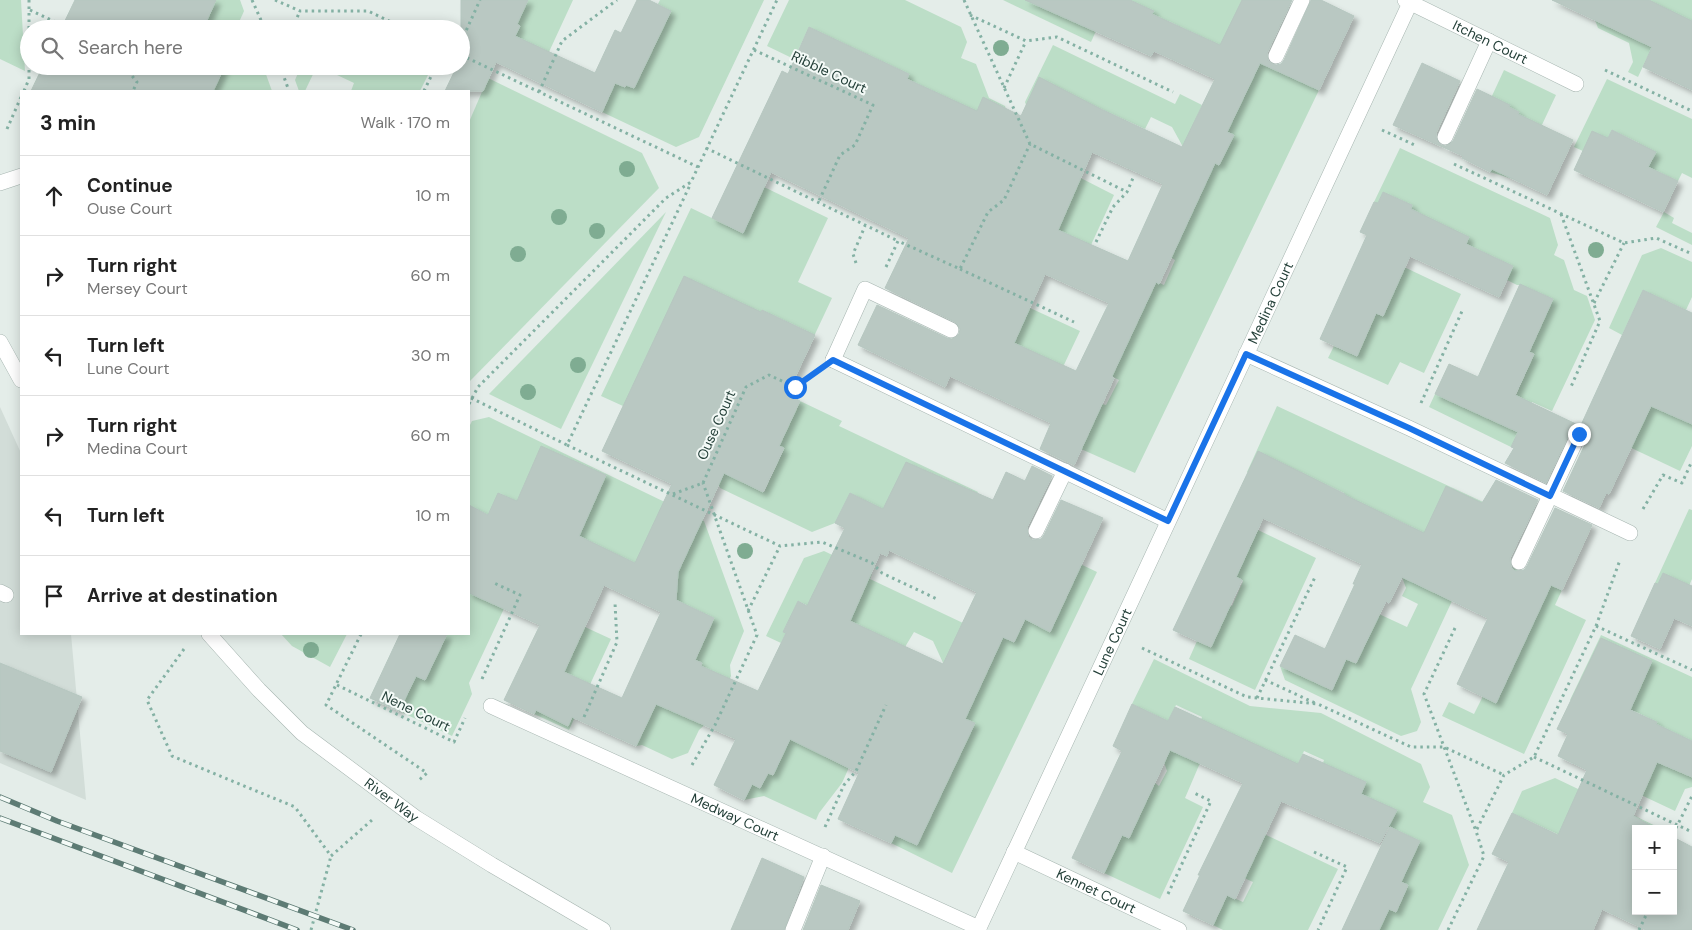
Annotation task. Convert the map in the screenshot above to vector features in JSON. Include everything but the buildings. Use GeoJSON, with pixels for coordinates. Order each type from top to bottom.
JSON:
{"type":"FeatureCollection","features":[{"type":"Feature","properties":{"kind":"street"},"geometry":{"type":"LineString","coordinates":[[1276,56],[1302,0]]}},
{"type":"Feature","properties":{"kind":"street","name":"Itchen Court"},"geometry":{"type":"LineString","coordinates":[[1407,1],[1576,84]]}},
{"type":"Feature","properties":{"kind":"street","name":"Medina Court"},"geometry":{"type":"LineString","coordinates":[[1407,1],[1356,118],[1246,354],[1409,428],[1630,533]]}},
{"type":"Feature","properties":{"kind":"street"},"geometry":{"type":"LineString","coordinates":[[1445,137],[1489,41]]}},
{"type":"Feature","properties":{"kind":"street"},"geometry":{"type":"LineString","coordinates":[[0,183],[20,176]]}},
{"type":"Feature","properties":{"kind":"street"},"geometry":{"type":"LineString","coordinates":[[951,330],[869,292],[833,360],[1168,521]]}},
{"type":"Feature","properties":{"kind":"street"},"geometry":{"type":"LineString","coordinates":[[0,342],[20,378]]}},
{"type":"Feature","properties":{"kind":"street","name":"Lune Court"},"geometry":{"type":"LineString","coordinates":[[978,929],[1246,354]]}},
{"type":"Feature","properties":{"kind":"street"},"geometry":{"type":"LineString","coordinates":[[1519,562],[1579,434]]}},
{"type":"Feature","properties":{"kind":"street"},"geometry":{"type":"LineString","coordinates":[[1036,531],[1065,471]]}},
{"type":"Feature","properties":{"kind":"street","name":"River Way"},"geometry":{"type":"LineString","coordinates":[[210,635],[259,690],[302,733],[416,818],[492,866],[603,930]]}},
{"type":"Feature","properties":{"kind":"street","name":"Medway Court"},"geometry":{"type":"LineString","coordinates":[[491,706],[819,854],[978,929]]}},
{"type":"Feature","properties":{"kind":"street","name":"Kennet Court"},"geometry":{"type":"LineString","coordinates":[[1014,852],[1179,930]]}},
{"type":"Feature","properties":{"kind":"street"},"geometry":{"type":"LineString","coordinates":[[793,930],[819,854]]}},
{"type":"Feature","properties":{"kind":"path"},"geometry":{"type":"LineString","coordinates":[[29,0],[30,20]]}},
{"type":"Feature","properties":{"kind":"path"},"geometry":{"type":"LineString","coordinates":[[252,0],[261,20]]}},
{"type":"Feature","properties":{"kind":"path"},"geometry":{"type":"LineString","coordinates":[[275,0],[300,11],[368,11],[387,20]]}},
{"type":"Feature","properties":{"kind":"path"},"geometry":{"type":"LineString","coordinates":[[470,22],[480,0]]}},
{"type":"Feature","properties":{"kind":"path"},"geometry":{"type":"LineString","coordinates":[[539,92],[562,41],[617,0]]}},
{"type":"Feature","properties":{"kind":"path"},"geometry":{"type":"LineString","coordinates":[[567,445],[777,0]]}},
{"type":"Feature","properties":{"kind":"path"},"geometry":{"type":"LineString","coordinates":[[963,1],[1030,144],[1126,192]]}},
{"type":"Feature","properties":{"kind":"path"},"geometry":{"type":"LineString","coordinates":[[30,10],[51,20]]}},
{"type":"Feature","properties":{"kind":"path"},"geometry":{"type":"LineString","coordinates":[[296,20],[300,11]]}},
{"type":"Feature","properties":{"kind":"path"},"geometry":{"type":"LineString","coordinates":[[970,15],[1026,41],[1056,36],[1173,92]]}},
{"type":"Feature","properties":{"kind":"path"},"geometry":{"type":"LineString","coordinates":[[1004,89],[1026,41]]}},
{"type":"Feature","properties":{"kind":"path","name":"Ribble Court"},"geometry":{"type":"LineString","coordinates":[[754,50],[874,105],[855,145],[840,155],[818,202]]}},
{"type":"Feature","properties":{"kind":"path"},"geometry":{"type":"LineString","coordinates":[[470,60],[698,167]]}},
{"type":"Feature","properties":{"kind":"path"},"geometry":{"type":"LineString","coordinates":[[1605,70],[1692,111]]}},
{"type":"Feature","properties":{"kind":"path"},"geometry":{"type":"LineString","coordinates":[[24,90],[29,75]]}},
{"type":"Feature","properties":{"kind":"path"},"geometry":{"type":"LineString","coordinates":[[131,75],[137,82],[133,90]]}},
{"type":"Feature","properties":{"kind":"path"},"geometry":{"type":"LineString","coordinates":[[283,75],[289,90]]}},
{"type":"Feature","properties":{"kind":"path"},"geometry":{"type":"LineString","coordinates":[[424,90],[432,75]]}},
{"type":"Feature","properties":{"kind":"path"},"geometry":{"type":"LineString","coordinates":[[6,129],[20,99]]}},
{"type":"Feature","properties":{"kind":"path"},"geometry":{"type":"LineString","coordinates":[[1356,118],[1419,147]]}},
{"type":"Feature","properties":{"kind":"path"},"geometry":{"type":"LineString","coordinates":[[960,269],[988,212],[1004,200],[1030,144]]}},
{"type":"Feature","properties":{"kind":"path"},"geometry":{"type":"LineString","coordinates":[[706,148],[865,226],[1074,322]]}},
{"type":"Feature","properties":{"kind":"path"},"geometry":{"type":"LineString","coordinates":[[1445,160],[1624,243],[1656,238],[1692,254]]}},
{"type":"Feature","properties":{"kind":"path"},"geometry":{"type":"LineString","coordinates":[[1096,242],[1113,208],[1126,192],[1132,178]]}},
{"type":"Feature","properties":{"kind":"path"},"geometry":{"type":"LineString","coordinates":[[470,402],[478,387],[666,198],[692,182]]}},
{"type":"Feature","properties":{"kind":"path"},"geometry":{"type":"LineString","coordinates":[[1561,213],[1600,321],[1570,388]]}},
{"type":"Feature","properties":{"kind":"path"},"geometry":{"type":"LineString","coordinates":[[865,226],[852,254],[869,292]]}},
{"type":"Feature","properties":{"kind":"path"},"geometry":{"type":"LineString","coordinates":[[869,292],[898,241]]}},
{"type":"Feature","properties":{"kind":"path"},"geometry":{"type":"LineString","coordinates":[[1594,303],[1624,243]]}},
{"type":"Feature","properties":{"kind":"path"},"geometry":{"type":"LineString","coordinates":[[1409,428],[1463,309]]}},
{"type":"Feature","properties":{"kind":"path","name":"Ouse Court"},"geometry":{"type":"LineString","coordinates":[[703,482],[746,387],[769,375],[795,387],[833,360]]}},
{"type":"Feature","properties":{"kind":"path"},"geometry":{"type":"LineString","coordinates":[[472,398],[780,546],[822,542],[872,563],[882,573],[937,599]]}},
{"type":"Feature","properties":{"kind":"path"},"geometry":{"type":"LineString","coordinates":[[1476,831],[1504,775],[1534,757],[1596,626],[1630,533],[1663,475],[1682,483],[1692,461]]}},
{"type":"Feature","properties":{"kind":"path"},"geometry":{"type":"LineString","coordinates":[[672,495],[703,482],[756,635],[716,725],[696,756],[679,791]]}},
{"type":"Feature","properties":{"kind":"path"},"geometry":{"type":"LineString","coordinates":[[748,610],[780,546]]}},
{"type":"Feature","properties":{"kind":"path"},"geometry":{"type":"LineString","coordinates":[[1257,698],[1316,575]]}},
{"type":"Feature","properties":{"kind":"path"},"geometry":{"type":"LineString","coordinates":[[491,706],[480,683],[520,596],[492,582]]}},
{"type":"Feature","properties":{"kind":"path"},"geometry":{"type":"LineString","coordinates":[[572,743],[617,642],[615,604]]}},
{"type":"Feature","properties":{"kind":"path"},"geometry":{"type":"LineString","coordinates":[[1596,626],[1692,670]]}},
{"type":"Feature","properties":{"kind":"path"},"geometry":{"type":"LineString","coordinates":[[1448,930],[1484,856],[1424,694],[1455,628]]}},
{"type":"Feature","properties":{"kind":"path"},"geometry":{"type":"LineString","coordinates":[[361,635],[326,705],[427,773],[417,782]]}},
{"type":"Feature","properties":{"kind":"path"},"geometry":{"type":"LineString","coordinates":[[1115,635],[1247,697],[1318,704]]}},
{"type":"Feature","properties":{"kind":"path"},"geometry":{"type":"LineString","coordinates":[[184,648],[148,700],[172,756],[295,807],[332,856]]}},
{"type":"Feature","properties":{"kind":"path"},"geometry":{"type":"LineString","coordinates":[[1265,680],[1411,748],[1444,747],[1504,775]]}},
{"type":"Feature","properties":{"kind":"path","name":"Nene Court"},"geometry":{"type":"LineString","coordinates":[[337,686],[454,742],[465,717]]}},
{"type":"Feature","properties":{"kind":"path"},"geometry":{"type":"LineString","coordinates":[[819,854],[844,785],[856,771],[886,705]]}},
{"type":"Feature","properties":{"kind":"path"},"geometry":{"type":"LineString","coordinates":[[1534,757],[1692,832]]}},
{"type":"Feature","properties":{"kind":"path"},"geometry":{"type":"LineString","coordinates":[[1156,919],[1212,802],[1192,792]]}},
{"type":"Feature","properties":{"kind":"path"},"geometry":{"type":"LineString","coordinates":[[1678,826],[1692,796]]}},
{"type":"Feature","properties":{"kind":"path"},"geometry":{"type":"LineString","coordinates":[[311,930],[332,856],[379,814]]}},
{"type":"Feature","properties":{"kind":"path"},"geometry":{"type":"LineString","coordinates":[[1314,852],[1347,867],[1318,930]]}},
{"type":"Feature","properties":{"kind":"path"},"geometry":{"type":"LineString","coordinates":[[1639,930],[1646,915]]}},
{"type":"Feature","properties":{"kind":"shaded area"},"geometry":{"type":"Polygon","coordinates":[[[0,407],[20,451],[20,635],[71,635],[86,800],[0,763],[0,407]]]}},
{"type":"Feature","properties":{"kind":"green space"},"geometry":{"type":"Polygon","coordinates":[[[0,0],[21,0],[20,69],[0,59],[0,0]]]}},
{"type":"Feature","properties":{"kind":"green space"},"geometry":{"type":"Polygon","coordinates":[[[126,0],[240,0],[244,11],[240,20],[149,20],[126,0]]]}},
{"type":"Feature","properties":{"kind":"green space"},"geometry":{"type":"Polygon","coordinates":[[[528,0],[573,0],[536,80],[501,64],[520,26],[508,21],[524,8],[528,0]]]}},
{"type":"Feature","properties":{"kind":"green space"},"geometry":{"type":"Polygon","coordinates":[[[660,0],[764,0],[699,137],[676,147],[602,112],[615,83],[625,87],[670,11],[658,4],[660,0]]]}},
{"type":"Feature","properties":{"kind":"green space"},"geometry":{"type":"Polygon","coordinates":[[[789,0],[905,0],[961,27],[967,42],[961,58],[976,64],[989,98],[1005,106],[1019,147],[929,146],[950,99],[907,79],[909,74],[809,27],[794,59],[767,46],[789,0]]]}},
{"type":"Feature","properties":{"kind":"green space"},"geometry":{"type":"Polygon","coordinates":[[[1003,0],[1110,0],[1091,42],[1003,0]]]}},
{"type":"Feature","properties":{"kind":"green space"},"geometry":{"type":"Polygon","coordinates":[[[1130,0],[1242,0],[1248,57],[1319,90],[1135,473],[1081,449],[1102,404],[1106,405],[1119,380],[1105,373],[1148,278],[1164,285],[1175,260],[1163,253],[1220,129],[1233,119],[1254,76],[1224,61],[1215,43],[1168,21],[1147,25],[1153,11],[1130,0]]]}},
{"type":"Feature","properties":{"kind":"green space"},"geometry":{"type":"Polygon","coordinates":[[[1649,0],[1692,0],[1692,30],[1649,0]]]}},
{"type":"Feature","properties":{"kind":"green space"},"geometry":{"type":"Polygon","coordinates":[[[1595,20],[1652,47],[1638,77],[1628,72],[1633,62],[1629,43],[1598,28],[1595,20]]]}},
{"type":"Feature","properties":{"kind":"green space"},"geometry":{"type":"Polygon","coordinates":[[[1053,45],[1175,104],[1180,94],[1202,105],[1183,147],[1172,127],[1151,117],[1145,129],[1101,109],[1033,125],[1025,102],[1053,45]]]}},
{"type":"Feature","properties":{"kind":"green space"},"geometry":{"type":"Polygon","coordinates":[[[1504,70],[1556,95],[1516,180],[1490,172],[1519,112],[1491,98],[1504,70]]]}},
{"type":"Feature","properties":{"kind":"green space"},"geometry":{"type":"Polygon","coordinates":[[[221,75],[266,75],[272,90],[213,90],[221,75]]]}},
{"type":"Feature","properties":{"kind":"green space"},"geometry":{"type":"Polygon","coordinates":[[[297,75],[313,75],[305,90],[299,90],[295,80],[297,75]]]}},
{"type":"Feature","properties":{"kind":"green space"},"geometry":{"type":"Polygon","coordinates":[[[337,75],[428,75],[420,90],[351,90],[354,83],[337,75]]]}},
{"type":"Feature","properties":{"kind":"green space"},"geometry":{"type":"Polygon","coordinates":[[[488,78],[642,153],[659,188],[470,381],[470,120],[488,78]]]}},
{"type":"Feature","properties":{"kind":"green space"},"geometry":{"type":"Polygon","coordinates":[[[1607,79],[1692,119],[1692,178],[1682,173],[1678,181],[1631,159],[1639,143],[1612,130],[1608,138],[1583,151],[1574,147],[1607,79]]]}},
{"type":"Feature","properties":{"kind":"green space"},"geometry":{"type":"Polygon","coordinates":[[[1400,148],[1550,218],[1558,245],[1554,255],[1564,260],[1574,290],[1587,296],[1595,320],[1552,411],[1532,402],[1511,447],[1429,407],[1435,394],[1488,418],[1503,388],[1516,395],[1534,354],[1529,352],[1553,299],[1507,280],[1513,266],[1466,244],[1469,237],[1407,217],[1412,205],[1383,192],[1378,203],[1374,202],[1400,148]]]}},
{"type":"Feature","properties":{"kind":"green space"},"geometry":{"type":"Polygon","coordinates":[[[1065,170],[1114,195],[1091,245],[994,216],[1065,170]]]}},
{"type":"Feature","properties":{"kind":"green space"},"geometry":{"type":"Polygon","coordinates":[[[764,187],[828,218],[798,282],[832,298],[808,349],[807,331],[762,310],[753,330],[623,406],[601,396],[691,208],[743,233],[764,187]]]}},
{"type":"Feature","properties":{"kind":"green space"},"geometry":{"type":"Polygon","coordinates":[[[666,212],[561,429],[489,394],[666,212]]]}},
{"type":"Feature","properties":{"kind":"green space"},"geometry":{"type":"Polygon","coordinates":[[[1664,212],[1674,218],[1672,223],[1692,233],[1692,245],[1656,227],[1664,212]]]}},
{"type":"Feature","properties":{"kind":"green space"},"geometry":{"type":"Polygon","coordinates":[[[1661,248],[1692,262],[1692,297],[1686,310],[1643,290],[1622,335],[1609,328],[1642,255],[1661,248]]]}},
{"type":"Feature","properties":{"kind":"green space"},"geometry":{"type":"Polygon","coordinates":[[[1404,267],[1461,294],[1424,373],[1400,362],[1388,385],[1328,358],[1334,346],[1357,356],[1376,313],[1383,316],[1404,267]]]}},
{"type":"Feature","properties":{"kind":"green space"},"geometry":{"type":"Polygon","coordinates":[[[991,290],[1080,331],[1053,388],[1016,345],[978,318],[991,290]]]}},
{"type":"Feature","properties":{"kind":"green space"},"geometry":{"type":"Polygon","coordinates":[[[1692,367],[1692,446],[1680,471],[1606,436],[1692,367]]]}},
{"type":"Feature","properties":{"kind":"green space"},"geometry":{"type":"Polygon","coordinates":[[[800,401],[842,421],[839,426],[978,492],[969,511],[1097,572],[952,873],[891,843],[924,773],[946,784],[974,723],[949,712],[998,635],[1014,642],[1024,622],[968,551],[850,493],[835,523],[812,532],[720,488],[715,476],[738,427],[726,474],[764,492],[784,449],[779,446],[800,401]]]}},
{"type":"Feature","properties":{"kind":"green space"},"geometry":{"type":"Polygon","coordinates":[[[1277,406],[1483,502],[1463,545],[1562,590],[1555,605],[1586,620],[1524,754],[1442,716],[1449,702],[1474,714],[1483,696],[1496,703],[1508,678],[1495,673],[1527,635],[1405,542],[1412,527],[1386,515],[1337,507],[1344,493],[1327,485],[1270,483],[1247,472],[1277,406]]]}},
{"type":"Feature","properties":{"kind":"green space"},"geometry":{"type":"Polygon","coordinates":[[[489,417],[704,521],[744,631],[730,665],[731,676],[711,719],[699,730],[688,753],[672,759],[642,745],[636,746],[660,695],[691,687],[702,664],[695,660],[714,618],[657,591],[663,576],[618,555],[573,549],[579,535],[499,493],[488,515],[470,506],[470,425],[472,421],[489,417]]]}},
{"type":"Feature","properties":{"kind":"green space"},"geometry":{"type":"Polygon","coordinates":[[[1689,509],[1692,510],[1692,579],[1684,597],[1684,583],[1663,573],[1658,584],[1655,583],[1689,509]]]}},
{"type":"Feature","properties":{"kind":"green space"},"geometry":{"type":"Polygon","coordinates":[[[1258,530],[1316,558],[1255,690],[1189,659],[1197,641],[1211,647],[1216,599],[1232,606],[1243,581],[1236,577],[1258,530]]]}},
{"type":"Feature","properties":{"kind":"green space"},"geometry":{"type":"Polygon","coordinates":[[[824,551],[872,574],[870,579],[963,623],[944,665],[933,641],[914,632],[905,647],[848,625],[798,601],[783,632],[786,633],[781,643],[766,636],[804,558],[824,551]]]}},
{"type":"Feature","properties":{"kind":"green space"},"geometry":{"type":"Polygon","coordinates":[[[1402,577],[1452,601],[1411,689],[1421,722],[1417,731],[1401,736],[1285,680],[1280,666],[1332,690],[1346,659],[1356,663],[1379,614],[1407,627],[1418,604],[1402,596],[1406,588],[1402,577]]]}},
{"type":"Feature","properties":{"kind":"green space"},"geometry":{"type":"Polygon","coordinates":[[[471,580],[509,598],[469,683],[472,694],[452,736],[399,711],[430,644],[440,649],[447,635],[470,635],[471,580]]]}},
{"type":"Feature","properties":{"kind":"green space"},"geometry":{"type":"Polygon","coordinates":[[[585,627],[611,639],[569,730],[534,714],[557,666],[585,627]]]}},
{"type":"Feature","properties":{"kind":"green space"},"geometry":{"type":"Polygon","coordinates":[[[282,635],[346,635],[330,667],[292,646],[282,635]]]}},
{"type":"Feature","properties":{"kind":"green space"},"geometry":{"type":"Polygon","coordinates":[[[1601,635],[1692,677],[1692,741],[1671,731],[1651,735],[1657,722],[1619,704],[1612,720],[1570,700],[1601,635]]]}},
{"type":"Feature","properties":{"kind":"green space"},"geometry":{"type":"Polygon","coordinates":[[[1154,659],[1250,706],[1321,713],[1421,764],[1430,787],[1423,802],[1452,815],[1469,865],[1438,930],[1379,930],[1382,906],[1396,912],[1408,886],[1401,882],[1420,841],[1377,821],[1359,796],[1366,782],[1322,766],[1324,760],[1304,751],[1292,777],[1195,732],[1202,717],[1176,705],[1168,721],[1132,704],[1154,659]]]}},
{"type":"Feature","properties":{"kind":"green space"},"geometry":{"type":"Polygon","coordinates":[[[881,696],[842,783],[819,813],[816,820],[764,796],[744,800],[752,784],[760,788],[768,773],[773,775],[791,737],[881,696]]]}},
{"type":"Feature","properties":{"kind":"green space"},"geometry":{"type":"Polygon","coordinates":[[[1158,744],[1200,763],[1185,798],[1203,807],[1160,899],[1104,873],[1128,823],[1143,808],[1155,783],[1159,786],[1167,771],[1158,744]]]}},
{"type":"Feature","properties":{"kind":"green space"},"geometry":{"type":"Polygon","coordinates":[[[1657,762],[1692,777],[1692,787],[1685,789],[1675,811],[1588,770],[1657,762]]]}},
{"type":"Feature","properties":{"kind":"green space"},"geometry":{"type":"Polygon","coordinates":[[[1555,778],[1654,825],[1632,825],[1632,830],[1570,840],[1512,813],[1522,791],[1555,778]]]}},
{"type":"Feature","properties":{"kind":"green space"},"geometry":{"type":"Polygon","coordinates":[[[1264,834],[1338,869],[1308,930],[1223,930],[1213,925],[1227,895],[1243,902],[1253,882],[1244,878],[1264,834]]]}},
{"type":"Feature","properties":{"kind":"railway"},"geometry":{"type":"LineString","coordinates":[[0,797],[57,821],[353,930]]}},
{"type":"Feature","properties":{"kind":"railway"},"geometry":{"type":"LineString","coordinates":[[0,818],[297,930]]}},
{"type":"Feature","properties":{"kind":"route"},"geometry":{"type":"LineString","coordinates":[[795,387],[833,360],[1168,521],[1246,354],[1409,428],[1550,496],[1579,434]]}}]}
